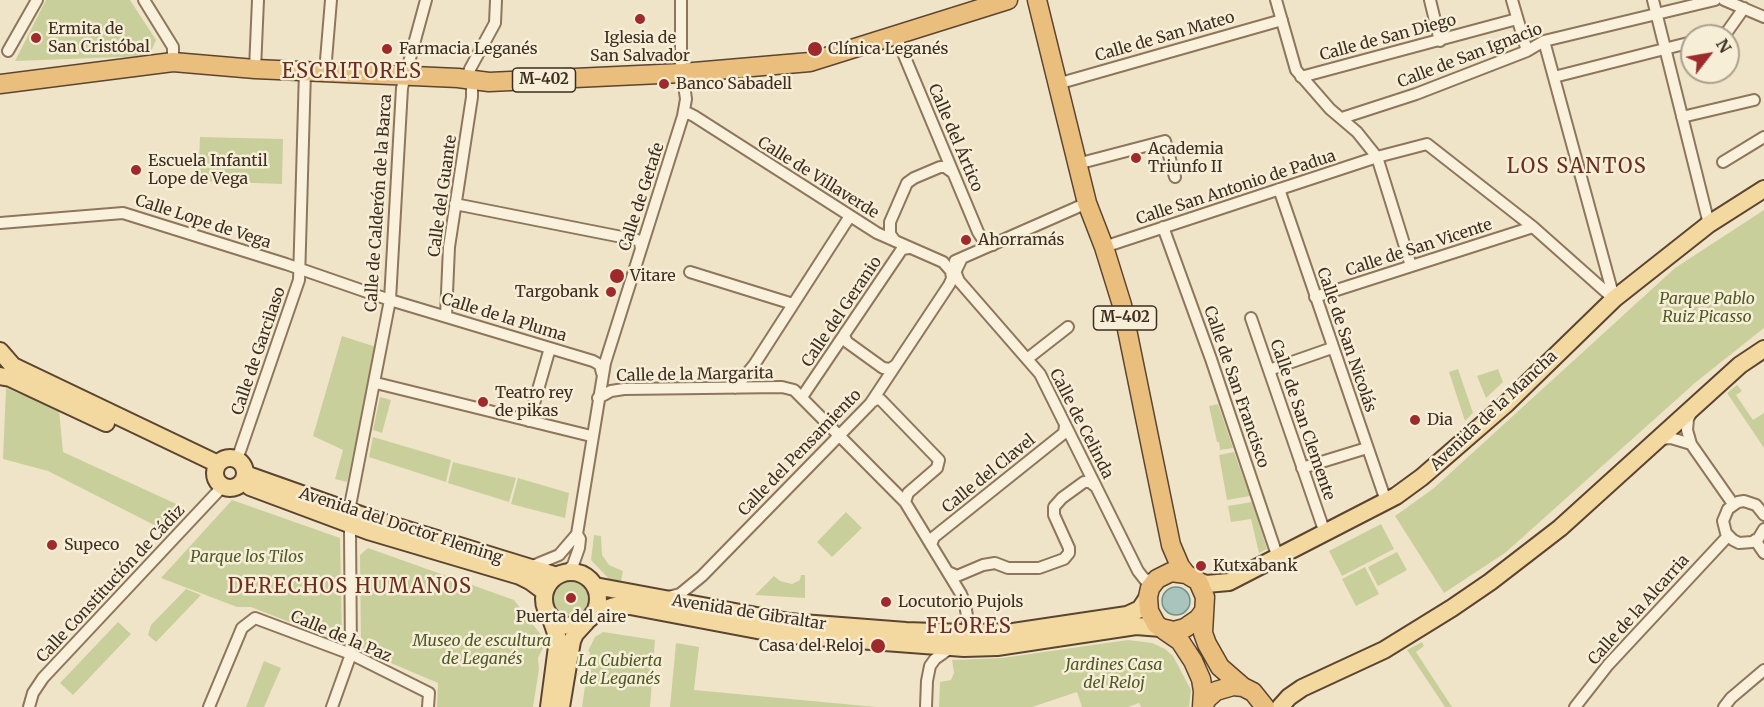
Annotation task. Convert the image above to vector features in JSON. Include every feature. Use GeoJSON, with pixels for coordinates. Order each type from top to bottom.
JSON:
{"type":"FeatureCollection","features":[{"type":"Feature","properties":{"kind":"highway"},"geometry":{"type":"LineString","coordinates":[[682,74],[810,62],[1008,0]]}},
{"type":"Feature","properties":{"kind":"highway","name":"M-402"},"geometry":{"type":"LineString","coordinates":[[1037,0],[1087,203],[1122,305],[1172,545]]}},
{"type":"Feature","properties":{"kind":"highway","name":"M-402"},"geometry":{"type":"LineString","coordinates":[[0,84],[173,62],[255,69],[407,75],[489,82],[682,74]]}},
{"type":"Feature","properties":{"kind":"highway"},"geometry":{"type":"LineString","coordinates":[[1172,545],[1180,566],[1192,577],[1205,597],[1203,633],[1211,653],[1224,672],[1257,696],[1265,707]]}},
{"type":"Feature","properties":{"kind":"highway"},"geometry":{"type":"LineString","coordinates":[[1172,545],[1159,578],[1150,588],[1149,611],[1156,624],[1180,641],[1193,661],[1201,679],[1203,707]]}},
{"type":"Feature","properties":{"kind":"highway"},"geometry":{"type":"LineString","coordinates":[[1159,578],[1171,572],[1192,577]]}},
{"type":"Feature","properties":{"kind":"highway"},"geometry":{"type":"LineString","coordinates":[[1163,629],[1174,631],[1185,628],[1198,620],[1204,611]]}},
{"type":"Feature","properties":{"kind":"highway"},"geometry":{"type":"LineString","coordinates":[[1203,707],[1212,694],[1222,688],[1243,687]]}},
{"type":"Feature","properties":{"kind":"main road","name":"Avenida de la Mancha"},"geometry":{"type":"LineString","coordinates":[[1192,577],[1206,584],[1229,582],[1386,501],[1422,477],[1470,435],[1614,299],[1709,224],[1764,189]]}},
{"type":"Feature","properties":{"kind":"main road"},"geometry":{"type":"LineString","coordinates":[[1280,707],[1302,688],[1384,650],[1481,588],[1560,528],[1740,365],[1764,349]]}},
{"type":"Feature","properties":{"kind":"main road"},"geometry":{"type":"LineString","coordinates":[[1,352],[13,366],[219,474],[231,488],[243,479],[243,465],[236,459],[226,458],[219,474]]}},
{"type":"Feature","properties":{"kind":"main road"},"geometry":{"type":"LineString","coordinates":[[1,352],[3,365],[0,374],[219,474]]}},
{"type":"Feature","properties":{"kind":"main road","name":"Avenida del Doctor Fleming"},"geometry":{"type":"LineString","coordinates":[[243,479],[520,576],[545,592]]}},
{"type":"Feature","properties":{"kind":"main road","name":"Avenida del Doctor Fleming"},"geometry":{"type":"LineString","coordinates":[[350,518],[561,574]]}},
{"type":"Feature","properties":{"kind":"main road"},"geometry":{"type":"LineString","coordinates":[[549,707],[558,646],[557,632],[544,600],[545,592],[547,586],[561,574],[579,573],[595,586],[598,600],[590,618],[575,634],[572,641],[561,707]]}},
{"type":"Feature","properties":{"kind":"main road","name":"Avenida de Gibraltar"},"geometry":{"type":"LineString","coordinates":[[595,586],[789,622],[979,633],[1013,632],[1126,615],[1140,609],[1148,597]]}},
{"type":"Feature","properties":{"kind":"main road","name":"Avenida de Gibraltar"},"geometry":{"type":"LineString","coordinates":[[590,618],[608,607],[621,606],[778,634],[953,647],[999,646],[1136,626],[1163,629]]}},
{"type":"Feature","properties":{"kind":"main road"},"geometry":{"type":"LineString","coordinates":[[550,616],[567,626],[577,625],[590,618]]}},
{"type":"Feature","properties":{"kind":"street"},"geometry":{"type":"LineString","coordinates":[[8,51],[37,0]]}},
{"type":"Feature","properties":{"kind":"street"},"geometry":{"type":"LineString","coordinates":[[144,0],[173,47],[173,62]]}},
{"type":"Feature","properties":{"kind":"street"},"geometry":{"type":"LineString","coordinates":[[255,69],[258,0]]}},
{"type":"Feature","properties":{"kind":"street"},"geometry":{"type":"LineString","coordinates":[[325,72],[331,0]]}},
{"type":"Feature","properties":{"kind":"street","name":"Calle de Calderón de la Barca"},"geometry":{"type":"LineString","coordinates":[[332,707],[351,654],[350,518],[390,300],[402,88],[426,0]]}},
{"type":"Feature","properties":{"kind":"street"},"geometry":{"type":"LineString","coordinates":[[470,80],[470,69],[495,23],[496,0]]}},
{"type":"Feature","properties":{"kind":"street","name":"Calle de Getafe"},"geometry":{"type":"LineString","coordinates":[[561,574],[573,565],[577,555],[580,538],[577,534],[602,373],[683,116],[686,99],[680,59],[681,0]]}},
{"type":"Feature","properties":{"kind":"street"},"geometry":{"type":"LineString","coordinates":[[1276,0],[1296,70],[1377,157],[1411,266]]}},
{"type":"Feature","properties":{"kind":"street"},"geometry":{"type":"LineString","coordinates":[[1430,0],[1440,41]]}},
{"type":"Feature","properties":{"kind":"street"},"geometry":{"type":"LineString","coordinates":[[1512,0],[1527,51]]}},
{"type":"Feature","properties":{"kind":"street"},"geometry":{"type":"LineString","coordinates":[[1653,0],[1709,224]]}},
{"type":"Feature","properties":{"kind":"street","name":"Calle de San Ignacio"},"geometry":{"type":"LineString","coordinates":[[1342,118],[1416,94],[1527,51],[1544,41],[1715,0]]}},
{"type":"Feature","properties":{"kind":"street"},"geometry":{"type":"LineString","coordinates":[[1724,0],[1764,17]]}},
{"type":"Feature","properties":{"kind":"street"},"geometry":{"type":"LineString","coordinates":[[1733,24],[1744,8]]}},
{"type":"Feature","properties":{"kind":"street","name":"Calle de San Diego"},"geometry":{"type":"LineString","coordinates":[[1301,77],[1517,19]]}},
{"type":"Feature","properties":{"kind":"street","name":"Calle de San Mateo"},"geometry":{"type":"LineString","coordinates":[[1057,84],[1282,20]]}},
{"type":"Feature","properties":{"kind":"street","name":"Calle del Ártico"},"geometry":{"type":"LineString","coordinates":[[896,36],[980,236],[987,245],[993,245]]}},
{"type":"Feature","properties":{"kind":"street"},"geometry":{"type":"LineString","coordinates":[[1544,41],[1614,299]]}},
{"type":"Feature","properties":{"kind":"street"},"geometry":{"type":"LineString","coordinates":[[1554,77],[1680,45]]}},
{"type":"Feature","properties":{"kind":"street","name":"Calle de Garcilaso"},"geometry":{"type":"LineString","coordinates":[[236,459],[299,280],[305,71]]}},
{"type":"Feature","properties":{"kind":"street","name":"Calle del Guante"},"geometry":{"type":"LineString","coordinates":[[446,316],[449,247],[472,97],[470,80]]}},
{"type":"Feature","properties":{"kind":"street"},"geometry":{"type":"LineString","coordinates":[[1682,117],[1755,100]]}},
{"type":"Feature","properties":{"kind":"street","name":"Calle de Villaverde"},"geometry":{"type":"LineString","coordinates":[[683,116],[688,113],[694,116],[850,216],[909,248],[941,261],[961,260],[1087,203]]}},
{"type":"Feature","properties":{"kind":"street"},"geometry":{"type":"LineString","coordinates":[[1723,162],[1764,137]]}},
{"type":"Feature","properties":{"kind":"street"},"geometry":{"type":"LineString","coordinates":[[1077,164],[1165,141],[1175,177]]}},
{"type":"Feature","properties":{"kind":"street","name":"Calle San Antonio de Padua"},"geometry":{"type":"LineString","coordinates":[[1104,247],[1377,157],[1427,144],[1533,227]]}},
{"type":"Feature","properties":{"kind":"street"},"geometry":{"type":"LineString","coordinates":[[895,240],[890,234],[890,222],[908,183],[940,167],[945,167],[952,172]]}},
{"type":"Feature","properties":{"kind":"street","name":"Calle de San Nicolás"},"geometry":{"type":"LineString","coordinates":[[1279,189],[1386,501]]}},
{"type":"Feature","properties":{"kind":"street"},"geometry":{"type":"LineString","coordinates":[[455,204],[637,240],[640,242],[641,249]]}},
{"type":"Feature","properties":{"kind":"street","name":"Calle Lope de Vega"},"geometry":{"type":"LineString","coordinates":[[0,223],[123,213],[390,300]]}},
{"type":"Feature","properties":{"kind":"street"},"geometry":{"type":"LineString","coordinates":[[735,388],[754,365],[850,216]]}},
{"type":"Feature","properties":{"kind":"street","name":"Calle de San Francisco"},"geometry":{"type":"LineString","coordinates":[[1163,227],[1211,358],[1278,558]]}},
{"type":"Feature","properties":{"kind":"street"},"geometry":{"type":"LineString","coordinates":[[1533,227],[1614,299]]}},
{"type":"Feature","properties":{"kind":"street","name":"Calle de San Vicente"},"geometry":{"type":"LineString","coordinates":[[1315,297],[1533,227]]}},
{"type":"Feature","properties":{"kind":"street","name":"Calle del Geranio"},"geometry":{"type":"LineString","coordinates":[[798,394],[845,333],[901,251],[909,248]]}},
{"type":"Feature","properties":{"kind":"street"},"geometry":{"type":"LineString","coordinates":[[952,279],[961,260]]}},
{"type":"Feature","properties":{"kind":"street"},"geometry":{"type":"LineString","coordinates":[[941,261],[951,271],[952,279]]}},
{"type":"Feature","properties":{"kind":"street"},"geometry":{"type":"LineString","coordinates":[[1588,276],[1605,265]]}},
{"type":"Feature","properties":{"kind":"street"},"geometry":{"type":"LineString","coordinates":[[690,272],[793,304]]}},
{"type":"Feature","properties":{"kind":"street","name":"Calle de Celinda"},"geometry":{"type":"LineString","coordinates":[[952,279],[963,285],[1040,374],[1141,576],[1148,580],[1159,578]]}},
{"type":"Feature","properties":{"kind":"street","name":"Calle del Pensamiento"},"geometry":{"type":"LineString","coordinates":[[659,599],[680,594],[696,581],[872,402],[952,279]]}},
{"type":"Feature","properties":{"kind":"street","name":"Calle de la Pluma"},"geometry":{"type":"LineString","coordinates":[[390,300],[596,362],[602,367],[602,373]]}},
{"type":"Feature","properties":{"kind":"street","name":"Calle de San Clemente"},"geometry":{"type":"LineString","coordinates":[[1251,318],[1325,533]]}},
{"type":"Feature","properties":{"kind":"street"},"geometry":{"type":"LineString","coordinates":[[1027,359],[1068,327]]}},
{"type":"Feature","properties":{"kind":"street"},"geometry":{"type":"LineString","coordinates":[[845,333],[847,342],[883,368],[888,369],[896,365]]}},
{"type":"Feature","properties":{"kind":"street"},"geometry":{"type":"LineString","coordinates":[[529,421],[550,348]]}},
{"type":"Feature","properties":{"kind":"street"},"geometry":{"type":"LineString","coordinates":[[1269,370],[1332,348]]}},
{"type":"Feature","properties":{"kind":"street","name":"Calle de la Margarita"},"geometry":{"type":"LineString","coordinates":[[754,365],[753,374],[758,380],[784,384],[798,394],[905,502],[964,600],[968,622],[979,633]]}},
{"type":"Feature","properties":{"kind":"street"},"geometry":{"type":"LineString","coordinates":[[376,383],[591,436]]}},
{"type":"Feature","properties":{"kind":"street","name":"Calle de la Margarita"},"geometry":{"type":"LineString","coordinates":[[598,398],[611,391],[624,388],[782,387],[798,394]]}},
{"type":"Feature","properties":{"kind":"street"},"geometry":{"type":"LineString","coordinates":[[872,402],[876,399],[881,400],[939,460],[937,468],[908,493],[905,502]]}},
{"type":"Feature","properties":{"kind":"street"},"geometry":{"type":"LineString","coordinates":[[1695,406],[1688,419],[1691,444],[1732,504]]}},
{"type":"Feature","properties":{"kind":"street","name":"Calle del Clavel"},"geometry":{"type":"LineString","coordinates":[[931,545],[934,537],[1063,434],[1065,426]]}},
{"type":"Feature","properties":{"kind":"street"},"geometry":{"type":"LineString","coordinates":[[1658,440],[1671,438],[1691,444]]}},
{"type":"Feature","properties":{"kind":"street"},"geometry":{"type":"LineString","coordinates":[[1302,468],[1367,448]]}},
{"type":"Feature","properties":{"kind":"street","name":"Calle Constitución de Cádiz"},"geometry":{"type":"LineString","coordinates":[[29,707],[33,693],[43,678],[219,474]]}},
{"type":"Feature","properties":{"kind":"street"},"geometry":{"type":"LineString","coordinates":[[948,572],[957,576],[990,563],[1008,568],[1039,568],[1064,559],[1069,553],[1069,548],[1054,515],[1054,507],[1084,482],[1090,482],[1095,486]]}},
{"type":"Feature","properties":{"kind":"street"},"geometry":{"type":"LineString","coordinates":[[1764,514],[1760,504],[1744,501],[1732,504],[1724,517],[1724,527],[1728,536],[1742,543],[1755,540],[1764,529]]}},
{"type":"Feature","properties":{"kind":"street"},"geometry":{"type":"LineString","coordinates":[[529,567],[549,561],[558,555],[577,534]]}},
{"type":"Feature","properties":{"kind":"street","name":"Calle de la Alcarria"},"geometry":{"type":"LineString","coordinates":[[1575,707],[1608,665],[1728,536]]}},
{"type":"Feature","properties":{"kind":"street"},"geometry":{"type":"LineString","coordinates":[[1755,540],[1764,553]]}},
{"type":"Feature","properties":{"kind":"street","name":"Calle de la Paz"},"geometry":{"type":"LineString","coordinates":[[208,707],[242,628],[255,618],[351,654],[429,693],[428,707]]}},
{"type":"Feature","properties":{"kind":"street"},"geometry":{"type":"LineString","coordinates":[[913,645],[922,651],[930,666]]}},
{"type":"Feature","properties":{"kind":"street"},"geometry":{"type":"LineString","coordinates":[[926,707],[930,666],[939,656],[953,647]]}},
{"type":"Feature","properties":{"kind":"street"},"geometry":{"type":"LineString","coordinates":[[1724,707],[1731,698],[1764,670]]}},
{"type":"Feature","properties":{"kind":"green space"},"geometry":{"type":"Polygon","coordinates":[[[46,0],[130,0],[156,40],[149,56],[15,61],[46,0]]]}},
{"type":"Feature","properties":{"kind":"green space"},"geometry":{"type":"Polygon","coordinates":[[[200,137],[283,139],[282,184],[198,181],[200,137]]]}},
{"type":"Feature","properties":{"kind":"green space","name":"Parque Pablo Ruiz Picasso"},"geometry":{"type":"Polygon","coordinates":[[[1764,210],[1764,328],[1696,382],[1505,553],[1444,593],[1395,516],[1434,488],[1675,268],[1764,210]]]}},
{"type":"Feature","properties":{"kind":"green space"},"geometry":{"type":"Polygon","coordinates":[[[342,336],[376,347],[347,482],[335,479],[343,450],[313,436],[342,336]]]}},
{"type":"Feature","properties":{"kind":"green space"},"geometry":{"type":"Polygon","coordinates":[[[1458,369],[1473,413],[1465,421],[1449,372],[1458,369]]]}},
{"type":"Feature","properties":{"kind":"green space"},"geometry":{"type":"Polygon","coordinates":[[[1498,369],[1503,382],[1486,398],[1477,376],[1498,369]]]}},
{"type":"Feature","properties":{"kind":"green space"},"geometry":{"type":"Polygon","coordinates":[[[1737,385],[1742,391],[1736,395],[1753,420],[1764,413],[1764,448],[1727,393],[1737,385]]]}},
{"type":"Feature","properties":{"kind":"green space"},"geometry":{"type":"Polygon","coordinates":[[[6,388],[59,410],[63,452],[185,508],[164,530],[48,471],[3,459],[6,388]]]}},
{"type":"Feature","properties":{"kind":"green space"},"geometry":{"type":"Polygon","coordinates":[[[380,397],[391,400],[382,433],[373,430],[380,397]]]}},
{"type":"Feature","properties":{"kind":"green space"},"geometry":{"type":"Polygon","coordinates":[[[1218,404],[1233,448],[1220,450],[1219,442],[1217,442],[1209,406],[1218,404]]]}},
{"type":"Feature","properties":{"kind":"green space"},"geometry":{"type":"Polygon","coordinates":[[[373,437],[451,460],[446,482],[369,457],[373,437]]]}},
{"type":"Feature","properties":{"kind":"green space"},"geometry":{"type":"Polygon","coordinates":[[[1234,452],[1250,496],[1227,500],[1219,455],[1234,452]]]}},
{"type":"Feature","properties":{"kind":"green space"},"geometry":{"type":"Polygon","coordinates":[[[453,462],[516,478],[509,502],[448,483],[453,462]]]}},
{"type":"Feature","properties":{"kind":"green space"},"geometry":{"type":"Polygon","coordinates":[[[518,478],[569,493],[565,518],[511,504],[518,478]]]}},
{"type":"Feature","properties":{"kind":"green space","name":"Parque los Tilos"},"geometry":{"type":"Polygon","coordinates":[[[232,500],[340,538],[342,637],[338,641],[251,607],[237,607],[161,578],[232,500]]]}},
{"type":"Feature","properties":{"kind":"green space"},"geometry":{"type":"Polygon","coordinates":[[[1252,502],[1267,549],[1259,553],[1251,519],[1231,522],[1228,506],[1252,502]]]}},
{"type":"Feature","properties":{"kind":"green space"},"geometry":{"type":"Polygon","coordinates":[[[846,512],[862,528],[832,557],[817,542],[846,512]]]}},
{"type":"Feature","properties":{"kind":"green space"},"geometry":{"type":"Polygon","coordinates":[[[1381,524],[1394,549],[1342,576],[1329,551],[1381,524]]]}},
{"type":"Feature","properties":{"kind":"green space"},"geometry":{"type":"Polygon","coordinates":[[[594,535],[601,536],[602,555],[609,565],[623,571],[621,581],[609,579],[591,560],[594,535]]]}},
{"type":"Feature","properties":{"kind":"green space","name":"Museo de escultura de Leganés"},"geometry":{"type":"Polygon","coordinates":[[[368,548],[514,600],[541,635],[543,648],[538,658],[539,669],[533,707],[437,707],[438,683],[365,652],[361,647],[360,555],[368,548]]]}},
{"type":"Feature","properties":{"kind":"green space"},"geometry":{"type":"Polygon","coordinates":[[[1397,552],[1407,570],[1378,586],[1368,567],[1397,552]]]}},
{"type":"Feature","properties":{"kind":"green space"},"geometry":{"type":"Polygon","coordinates":[[[1365,567],[1379,594],[1356,606],[1342,579],[1365,567]]]}},
{"type":"Feature","properties":{"kind":"green space"},"geometry":{"type":"Polygon","coordinates":[[[801,575],[805,575],[805,598],[755,595],[774,576],[780,581],[792,584],[800,580],[801,575]]]}},
{"type":"Feature","properties":{"kind":"green space"},"geometry":{"type":"Polygon","coordinates":[[[571,582],[583,588],[589,600],[583,612],[571,618],[559,612],[553,600],[559,588],[571,582]]]}},
{"type":"Feature","properties":{"kind":"green space"},"geometry":{"type":"Polygon","coordinates":[[[186,589],[201,595],[156,642],[148,635],[151,625],[186,589]]]}},
{"type":"Feature","properties":{"kind":"green space"},"geometry":{"type":"Polygon","coordinates":[[[118,622],[131,634],[73,695],[60,683],[118,622]]]}},
{"type":"Feature","properties":{"kind":"green space","name":"La Cubierta de Leganés"},"geometry":{"type":"Polygon","coordinates":[[[603,632],[655,640],[650,707],[582,707],[590,652],[588,651],[595,637],[603,632]]]}},
{"type":"Feature","properties":{"kind":"green space","name":"Jardines Casa del Reloj"},"geometry":{"type":"Polygon","coordinates":[[[1128,640],[1152,643],[1173,656],[1191,690],[1189,707],[1141,707],[1139,703],[1128,707],[1082,707],[1077,692],[1032,707],[939,707],[940,682],[951,680],[954,673],[952,660],[1002,658],[1128,640]]]}},
{"type":"Feature","properties":{"kind":"green space"},"geometry":{"type":"Polygon","coordinates":[[[1422,642],[1424,646],[1416,652],[1452,707],[1445,707],[1407,650],[1422,642]]]}},
{"type":"Feature","properties":{"kind":"green space","name":"La Cubierta de Leganés"},"geometry":{"type":"Polygon","coordinates":[[[676,643],[699,647],[694,690],[876,707],[670,707],[676,643]]]}},
{"type":"Feature","properties":{"kind":"green space"},"geometry":{"type":"Polygon","coordinates":[[[264,661],[281,668],[264,707],[246,707],[264,661]]]}},
{"type":"Feature","properties":{"kind":"water"},"geometry":{"type":"Polygon","coordinates":[[[1176,587],[1186,591],[1190,601],[1186,611],[1176,615],[1166,611],[1162,601],[1166,591],[1176,587]]]}},
{"type":"Feature","properties":{"kind":"place","name":"Iglesia de San Salvador"},"geometry":{"type":"Point","coordinates":[640,19]}},
{"type":"Feature","properties":{"kind":"place","name":"Ermita de San Cristóbal"},"geometry":{"type":"Point","coordinates":[36,38]}},
{"type":"Feature","properties":{"kind":"place","name":"Farmacia Leganés"},"geometry":{"type":"Point","coordinates":[387,49]}},
{"type":"Feature","properties":{"kind":"place","name":"Clínica Leganés"},"geometry":{"type":"Point","coordinates":[815,49]}},
{"type":"Feature","properties":{"kind":"place","name":"Banco Sabadell"},"geometry":{"type":"Point","coordinates":[664,84]}},
{"type":"Feature","properties":{"kind":"place","name":"Academia Triunfo II"},"geometry":{"type":"Point","coordinates":[1136,158]}},
{"type":"Feature","properties":{"kind":"place","name":"Escuela Infantil Lope de Vega"},"geometry":{"type":"Point","coordinates":[136,170]}},
{"type":"Feature","properties":{"kind":"place","name":"Ahorramás"},"geometry":{"type":"Point","coordinates":[966,240]}},
{"type":"Feature","properties":{"kind":"place","name":"Vitare"},"geometry":{"type":"Point","coordinates":[617,276]}},
{"type":"Feature","properties":{"kind":"place","name":"Targobank"},"geometry":{"type":"Point","coordinates":[611,292]}},
{"type":"Feature","properties":{"kind":"place","name":"Teatro rey de pikas"},"geometry":{"type":"Point","coordinates":[483,402]}},
{"type":"Feature","properties":{"kind":"place","name":"Dia"},"geometry":{"type":"Point","coordinates":[1415,420]}},
{"type":"Feature","properties":{"kind":"place","name":"Supeco"},"geometry":{"type":"Point","coordinates":[52,545]}},
{"type":"Feature","properties":{"kind":"place","name":"Kutxabank"},"geometry":{"type":"Point","coordinates":[1201,566]}},
{"type":"Feature","properties":{"kind":"place","name":"Puerta del aire"},"geometry":{"type":"Point","coordinates":[571,598]}},
{"type":"Feature","properties":{"kind":"place","name":"Locutorio Pujols"},"geometry":{"type":"Point","coordinates":[886,602]}},
{"type":"Feature","properties":{"kind":"place","name":"Casa del Reloj"},"geometry":{"type":"Point","coordinates":[878,646]}},
{"type":"Feature","properties":{"kind":"district","name":"ESCRITORES"},"geometry":{"type":"Point","coordinates":[352,72]}},
{"type":"Feature","properties":{"kind":"district","name":"LOS SANTOS"},"geometry":{"type":"Point","coordinates":[1577,167]}},
{"type":"Feature","properties":{"kind":"district","name":"DERECHOS HUMANOS"},"geometry":{"type":"Point","coordinates":[350,587]}},
{"type":"Feature","properties":{"kind":"district","name":"FLORES"},"geometry":{"type":"Point","coordinates":[969,627]}}]}
